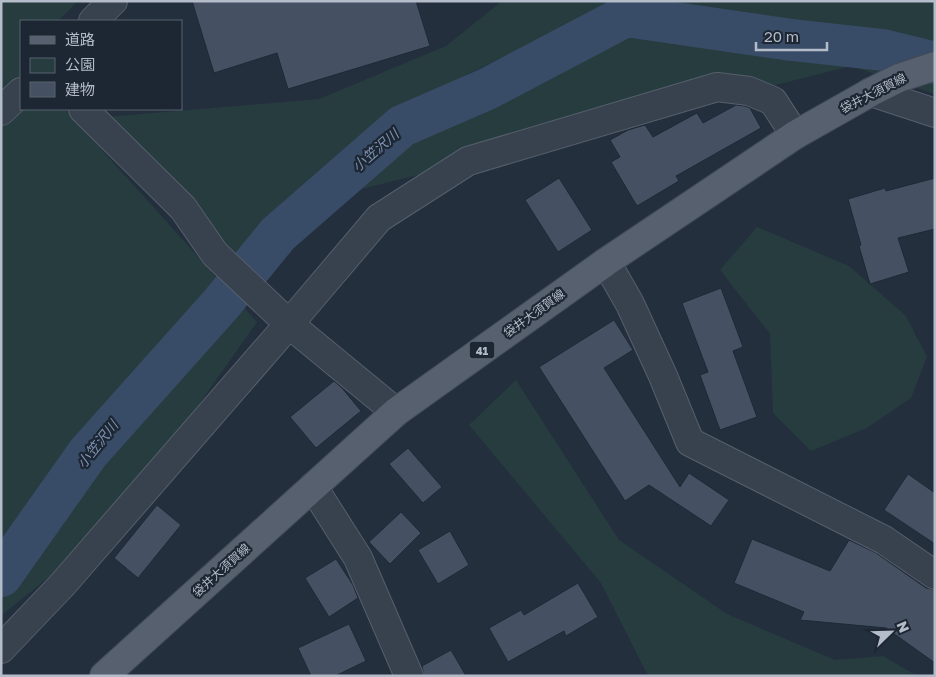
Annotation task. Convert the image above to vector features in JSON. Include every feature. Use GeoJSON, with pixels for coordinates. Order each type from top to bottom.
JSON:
{"type":"FeatureCollection","features":[{"type":"Feature","properties":{"kind":"main road","name":"袋井大須賀線"},"geometry":{"type":"LineString","coordinates":[[104,676],[396,412],[606,262],[795,135],[899,78],[935,66]]}},
{"type":"Feature","properties":{"kind":"street"},"geometry":{"type":"LineString","coordinates":[[94,20],[113,1]]}},
{"type":"Feature","properties":{"kind":"street"},"geometry":{"type":"LineString","coordinates":[[1,649],[63,584],[379,218],[468,161],[717,87],[749,91],[773,101],[795,135]]}},
{"type":"Feature","properties":{"kind":"street"},"geometry":{"type":"LineString","coordinates":[[871,92],[935,113]]}},
{"type":"Feature","properties":{"kind":"street"},"geometry":{"type":"LineString","coordinates":[[1,111],[20,93]]}},
{"type":"Feature","properties":{"kind":"street"},"geometry":{"type":"LineString","coordinates":[[84,110],[182,208],[215,254],[289,324],[396,412]]}},
{"type":"Feature","properties":{"kind":"street"},"geometry":{"type":"LineString","coordinates":[[606,262],[630,304],[663,376],[690,442],[884,540],[935,575]]}},
{"type":"Feature","properties":{"kind":"street"},"geometry":{"type":"LineString","coordinates":[[313,487],[358,558],[409,676]]}},
{"type":"Feature","properties":{"kind":"green space"},"geometry":{"type":"Polygon","coordinates":[[[1,1],[78,1],[59,20],[20,20],[20,110],[66,110],[257,322],[116,522],[1,616],[1,1]]]}},
{"type":"Feature","properties":{"kind":"green space"},"geometry":{"type":"Polygon","coordinates":[[[502,1],[624,1],[569,25],[460,78],[285,200],[237,255],[106,117],[319,99],[446,46],[502,1]]]}},
{"type":"Feature","properties":{"kind":"green space"},"geometry":{"type":"Polygon","coordinates":[[[667,1],[935,1],[935,94],[851,66],[318,200],[487,89],[667,1]]]}},
{"type":"Feature","properties":{"kind":"green space"},"geometry":{"type":"Polygon","coordinates":[[[757,227],[849,266],[906,316],[927,357],[911,398],[867,428],[811,451],[773,413],[770,334],[720,270],[757,227]]]}},
{"type":"Feature","properties":{"kind":"green space"},"geometry":{"type":"Polygon","coordinates":[[[516,380],[619,540],[727,614],[835,660],[883,656],[917,676],[648,676],[601,583],[469,425],[516,380]]]}},
{"type":"Feature","properties":{"kind":"building"},"geometry":{"type":"Polygon","coordinates":[[[192,1],[416,1],[430,46],[288,89],[277,53],[214,73],[192,1]]]}},
{"type":"Feature","properties":{"kind":"building"},"geometry":{"type":"Polygon","coordinates":[[[736,105],[750,108],[761,128],[676,176],[679,181],[637,206],[611,162],[620,157],[610,140],[628,130],[645,125],[653,137],[697,113],[703,123],[736,105]]]}},
{"type":"Feature","properties":{"kind":"building"},"geometry":{"type":"Polygon","coordinates":[[[559,178],[592,230],[558,252],[525,200],[559,178]]]}},
{"type":"Feature","properties":{"kind":"building"},"geometry":{"type":"Polygon","coordinates":[[[935,178],[935,229],[898,238],[909,272],[870,284],[848,199],[885,188],[886,191],[935,178]]]}},
{"type":"Feature","properties":{"kind":"building"},"geometry":{"type":"Polygon","coordinates":[[[721,288],[743,347],[733,351],[757,417],[720,430],[700,375],[708,372],[682,303],[721,288]]]}},
{"type":"Feature","properties":{"kind":"building"},"geometry":{"type":"Polygon","coordinates":[[[614,320],[633,350],[604,368],[680,487],[689,473],[729,500],[711,526],[649,485],[625,501],[539,367],[614,320]]]}},
{"type":"Feature","properties":{"kind":"building"},"geometry":{"type":"Polygon","coordinates":[[[334,381],[361,411],[316,448],[290,417],[334,381]]]}},
{"type":"Feature","properties":{"kind":"building"},"geometry":{"type":"Polygon","coordinates":[[[408,448],[442,487],[423,503],[389,464],[408,448]]]}},
{"type":"Feature","properties":{"kind":"building"},"geometry":{"type":"Polygon","coordinates":[[[908,474],[935,493],[935,544],[884,510],[908,474]]]}},
{"type":"Feature","properties":{"kind":"building"},"geometry":{"type":"Polygon","coordinates":[[[157,505],[181,525],[138,578],[114,558],[157,505]]]}},
{"type":"Feature","properties":{"kind":"building"},"geometry":{"type":"Polygon","coordinates":[[[401,512],[421,533],[390,564],[369,542],[401,512]]]}},
{"type":"Feature","properties":{"kind":"building"},"geometry":{"type":"Polygon","coordinates":[[[450,531],[469,565],[438,584],[418,550],[450,531]]]}},
{"type":"Feature","properties":{"kind":"building"},"geometry":{"type":"Polygon","coordinates":[[[752,539],[830,571],[849,540],[876,553],[926,588],[935,590],[935,663],[886,628],[800,620],[804,612],[734,583],[752,539]]]}},
{"type":"Feature","properties":{"kind":"building"},"geometry":{"type":"Polygon","coordinates":[[[336,559],[353,585],[358,598],[329,617],[305,578],[336,559]]]}},
{"type":"Feature","properties":{"kind":"building"},"geometry":{"type":"Polygon","coordinates":[[[578,583],[598,617],[566,636],[564,631],[508,662],[489,628],[521,610],[524,615],[578,583]]]}},
{"type":"Feature","properties":{"kind":"building"},"geometry":{"type":"Polygon","coordinates":[[[349,624],[366,661],[335,676],[311,676],[298,648],[349,624]]]}},
{"type":"Feature","properties":{"kind":"building"},"geometry":{"type":"Polygon","coordinates":[[[451,650],[466,676],[424,676],[422,666],[451,650]]]}},
{"type":"Feature","properties":{"kind":"waterway"},"geometry":{"type":"LineString","coordinates":[[626,16],[660,1]]}},
{"type":"Feature","properties":{"kind":"waterway","name":"小笠沢川"},"geometry":{"type":"LineString","coordinates":[[1,576],[88,453],[221,304],[278,234],[402,126],[487,89],[626,16],[792,40],[883,50],[935,63]]}}]}
